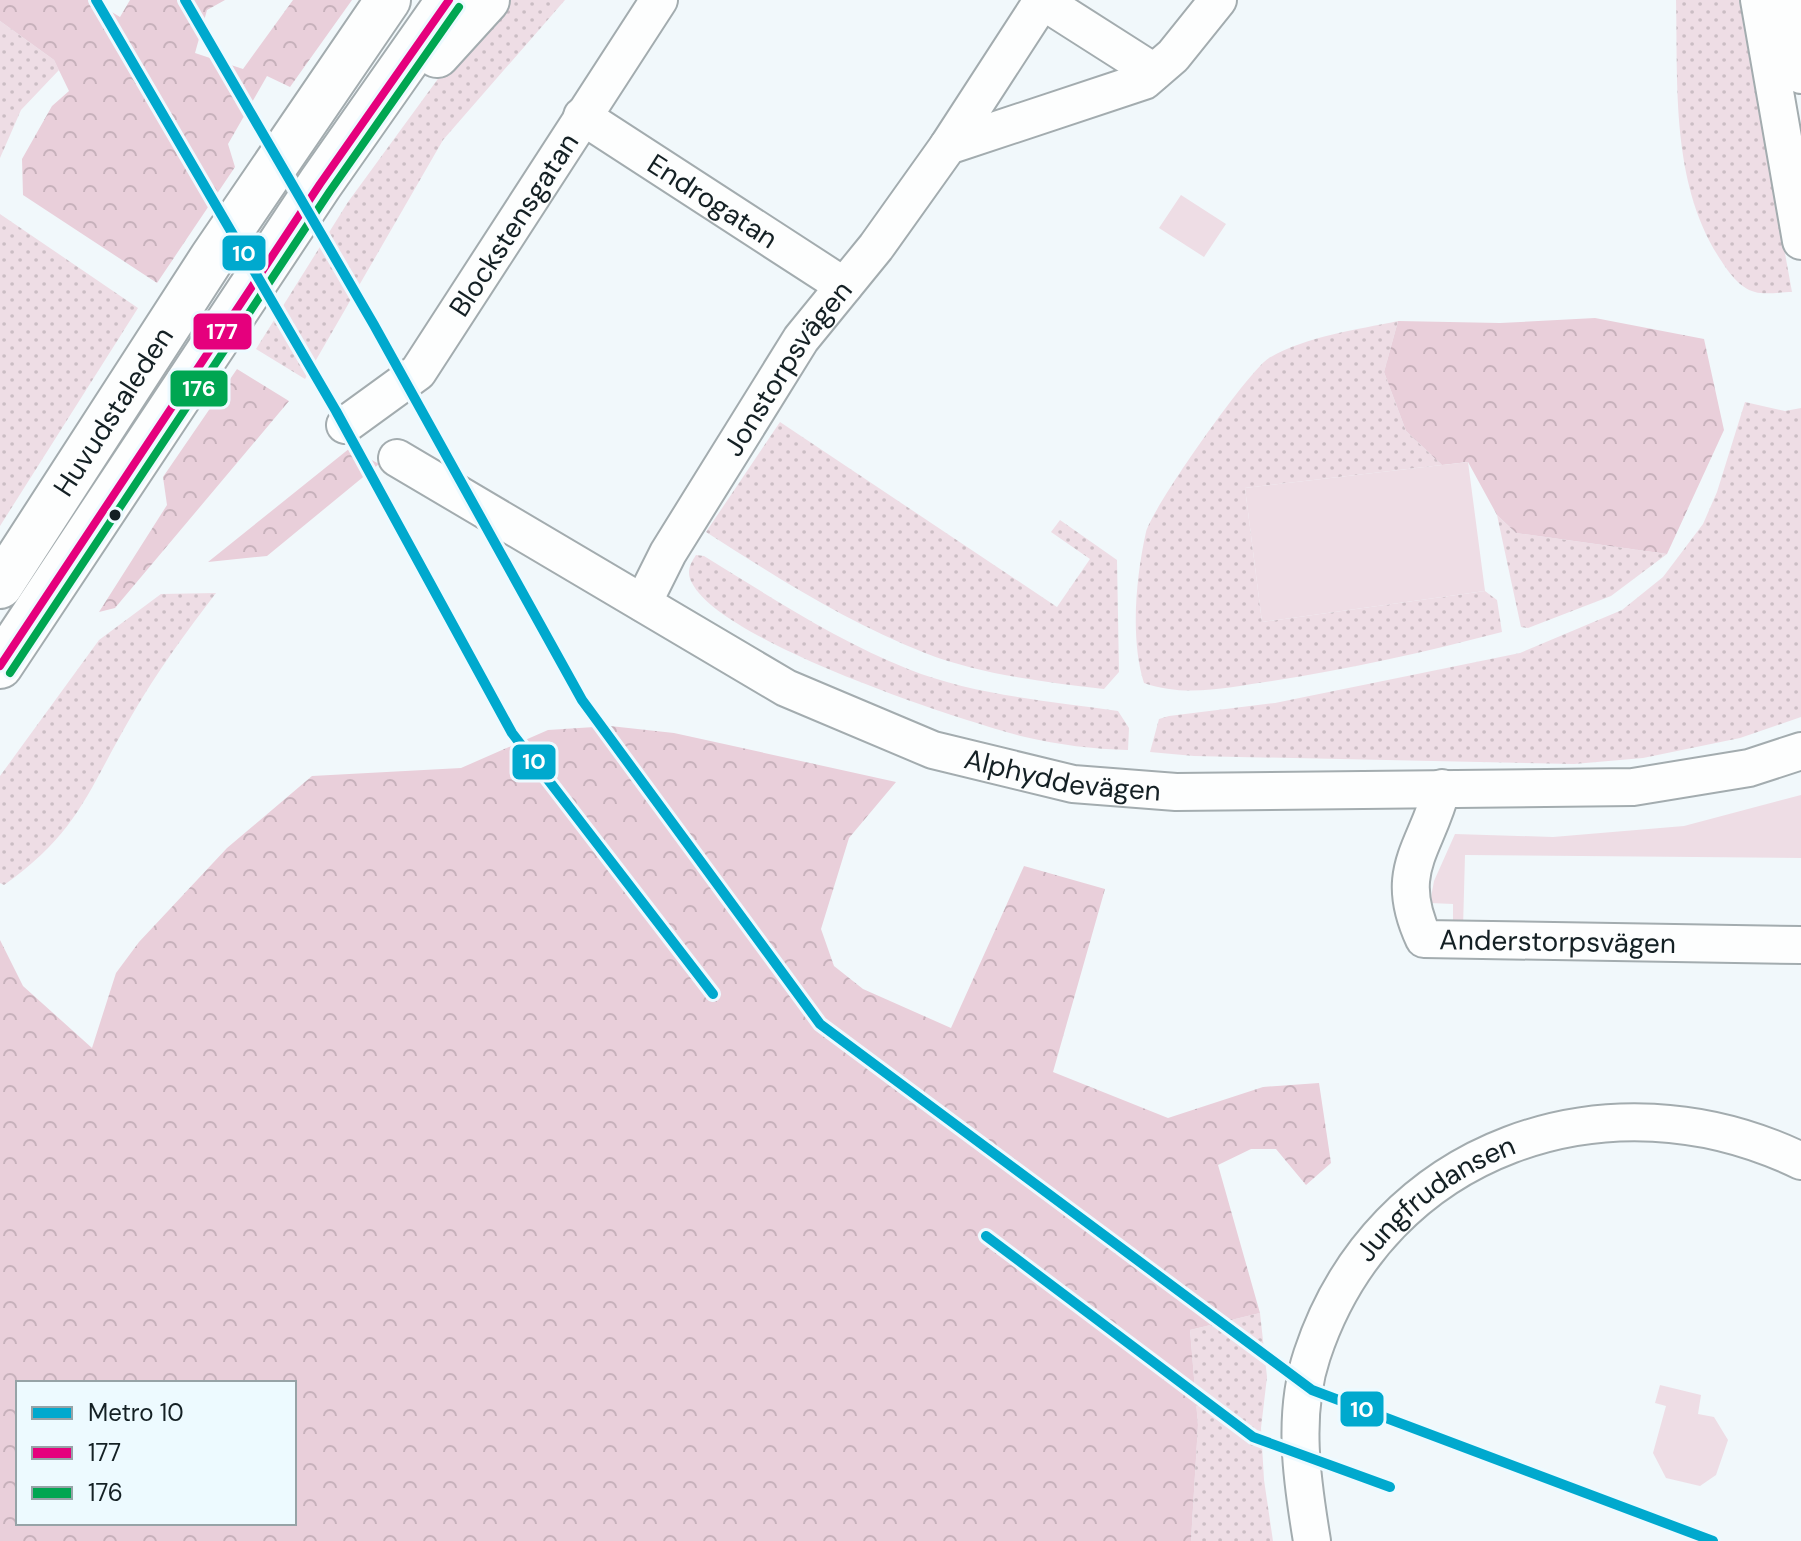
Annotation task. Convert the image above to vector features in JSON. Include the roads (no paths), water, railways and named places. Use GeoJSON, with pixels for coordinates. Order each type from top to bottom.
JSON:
{"type":"FeatureCollection","features":[{"type":"Feature","properties":{"kind":"main road","name":"Huvudstaleden"},"geometry":{"type":"LineString","coordinates":[[0,586],[212,258],[388,0]]}},
{"type":"Feature","properties":{"kind":"main road","name":"Huvudstaleden"},"geometry":{"type":"LineString","coordinates":[[0,666],[320,184],[449,0]]}},
{"type":"Feature","properties":{"kind":"main road"},"geometry":{"type":"LineString","coordinates":[[320,184],[487,0]]}},
{"type":"Feature","properties":{"kind":"street","name":"Blockstensgatan"},"geometry":{"type":"LineString","coordinates":[[345,425],[418,372],[659,0]]}},
{"type":"Feature","properties":{"kind":"street"},"geometry":{"type":"LineString","coordinates":[[1042,0],[1154,72]]}},
{"type":"Feature","properties":{"kind":"street","name":"Jonstorpsvägen"},"geometry":{"type":"LineString","coordinates":[[643,603],[668,553],[786,362],[948,146],[1042,0]]}},
{"type":"Feature","properties":{"kind":"street"},"geometry":{"type":"LineString","coordinates":[[948,146],[1144,81],[1173,56],[1218,0]]}},
{"type":"Feature","properties":{"kind":"street"},"geometry":{"type":"LineString","coordinates":[[1759,0],[1792,89]]}},
{"type":"Feature","properties":{"kind":"street"},"geometry":{"type":"LineString","coordinates":[[1789,0],[1801,241]]}},
{"type":"Feature","properties":{"kind":"street","name":"Endrogatan"},"geometry":{"type":"LineString","coordinates":[[582,116],[844,286]]}},
{"type":"Feature","properties":{"kind":"street","name":"Alphyddevägen"},"geometry":{"type":"LineString","coordinates":[[397,458],[786,688],[933,750],[1073,784],[1176,792],[1633,787],[1749,768],[1801,751]]}},
{"type":"Feature","properties":{"kind":"street","name":"Anderstorpsvägen"},"geometry":{"type":"LineString","coordinates":[[1442,788],[1413,856],[1411,911],[1424,939],[1801,945]]}},
{"type":"Feature","properties":{"kind":"street","name":"Jungfrudansen"},"geometry":{"type":"LineString","coordinates":[[1312,1541],[1301,1471],[1302,1404],[1311,1356],[1332,1307],[1354,1267],[1382,1231],[1416,1201],[1451,1174],[1494,1150],[1539,1133],[1626,1121],[1670,1123],[1715,1130],[1765,1144],[1801,1161]]}},
{"type":"Feature","properties":{"kind":"metro line","name":"10"},"geometry":{"type":"LineString","coordinates":[[96,0],[336,411],[512,733],[713,994]]}},
{"type":"Feature","properties":{"kind":"metro line","name":"10"},"geometry":{"type":"LineString","coordinates":[[185,0],[374,325],[582,700],[820,1024],[1312,1390],[1713,1541]]}},
{"type":"Feature","properties":{"kind":"metro line","name":"10"},"geometry":{"type":"LineString","coordinates":[[986,1236],[1253,1437],[1390,1487]]}}]}
